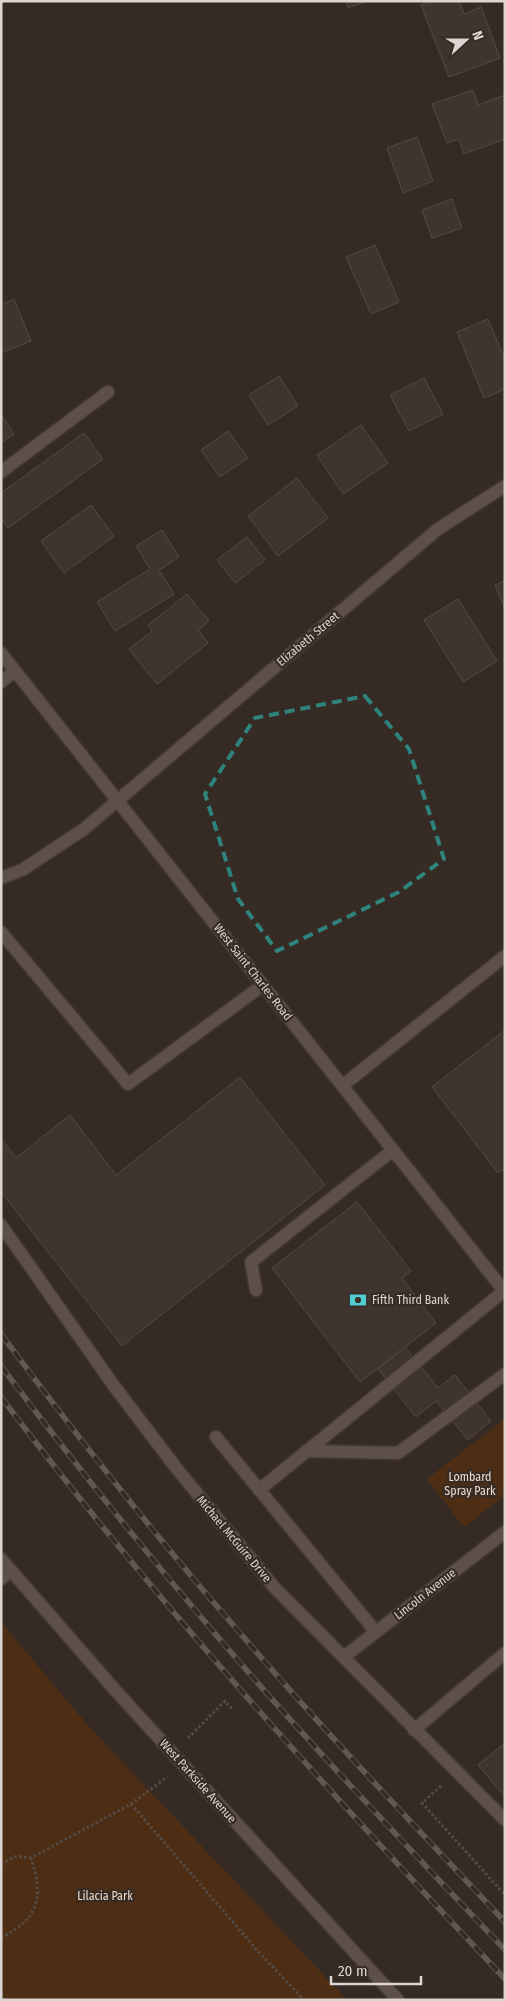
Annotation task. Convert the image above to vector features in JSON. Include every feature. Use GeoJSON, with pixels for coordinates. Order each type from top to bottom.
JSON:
{"type":"FeatureCollection","features":[{"type":"Feature","properties":{"kind":"street"},"geometry":{"type":"LineString","coordinates":[[1,472],[108,392]]}},
{"type":"Feature","properties":{"kind":"street","name":"Elizabeth Street"},"geometry":{"type":"LineString","coordinates":[[1,878],[22,870],[84,829],[438,529],[505,486]]}},
{"type":"Feature","properties":{"kind":"street","name":"West Saint Charles Road"},"geometry":{"type":"LineString","coordinates":[[1,653],[505,1291]]}},
{"type":"Feature","properties":{"kind":"street"},"geometry":{"type":"LineString","coordinates":[[1,682],[15,671]]}},
{"type":"Feature","properties":{"kind":"street"},"geometry":{"type":"LineString","coordinates":[[1,932],[128,1084],[263,985]]}},
{"type":"Feature","properties":{"kind":"street"},"geometry":{"type":"LineString","coordinates":[[342,1086],[505,956]]}},
{"type":"Feature","properties":{"kind":"street"},"geometry":{"type":"LineString","coordinates":[[256,1290],[250,1262],[393,1150]]}},
{"type":"Feature","properties":{"kind":"street","name":"Michael McGuire Drive"},"geometry":{"type":"LineString","coordinates":[[1,1225],[114,1386],[176,1469],[274,1587],[307,1622],[345,1656],[414,1730],[505,1820]]}},
{"type":"Feature","properties":{"kind":"street"},"geometry":{"type":"LineString","coordinates":[[259,1490],[505,1291]]}},
{"type":"Feature","properties":{"kind":"street"},"geometry":{"type":"LineString","coordinates":[[307,1451],[398,1453],[505,1374]]}},
{"type":"Feature","properties":{"kind":"street"},"geometry":{"type":"LineString","coordinates":[[216,1437],[376,1632]]}},
{"type":"Feature","properties":{"kind":"street","name":"Lincoln Avenue"},"geometry":{"type":"LineString","coordinates":[[345,1656],[505,1532]]}},
{"type":"Feature","properties":{"kind":"street","name":"West Parkside Avenue"},"geometry":{"type":"LineString","coordinates":[[1,1559],[6,1576],[173,1753],[398,2000]]}},
{"type":"Feature","properties":{"kind":"street"},"geometry":{"type":"LineString","coordinates":[[414,1730],[505,1653]]}},
{"type":"Feature","properties":{"kind":"path"},"geometry":{"type":"LineString","coordinates":[[173,1753],[225,1701],[233,1710]]}},
{"type":"Feature","properties":{"kind":"path"},"geometry":{"type":"LineString","coordinates":[[1,1864],[17,1856],[31,1858],[131,1804],[184,1765]]}},
{"type":"Feature","properties":{"kind":"path"},"geometry":{"type":"LineString","coordinates":[[457,1772],[422,1803],[505,1895]]}},
{"type":"Feature","properties":{"kind":"path"},"geometry":{"type":"LineString","coordinates":[[131,1804],[263,1957],[304,2000]]}},
{"type":"Feature","properties":{"kind":"path"},"geometry":{"type":"LineString","coordinates":[[1,1938],[27,1922],[39,1898],[38,1884],[31,1858]]}},
{"type":"Feature","properties":{"kind":"path"},"geometry":{"type":"LineString","coordinates":[[1,1994],[5,2000]]}},
{"type":"Feature","properties":{"kind":"highlighted area"},"geometry":{"type":"Polygon","coordinates":[[[365,696],[409,749],[444,859],[399,892],[277,951],[238,899],[205,794],[255,718],[365,696]]]}},
{"type":"Feature","properties":{"kind":"green space","name":"Lombard Spray Park"},"geometry":{"type":"Polygon","coordinates":[[[505,1419],[505,1495],[464,1527],[427,1479],[505,1419]]]}},
{"type":"Feature","properties":{"kind":"green space","name":"Lilacia Park"},"geometry":{"type":"Polygon","coordinates":[[[1,1622],[90,1728],[347,2000],[1,2000],[1,1622]]]}},
{"type":"Feature","properties":{"kind":"building"},"geometry":{"type":"Polygon","coordinates":[[[346,1],[367,1],[348,8],[346,1]]]}},
{"type":"Feature","properties":{"kind":"building"},"geometry":{"type":"Polygon","coordinates":[[[430,1],[459,1],[464,14],[481,7],[500,58],[449,77],[421,5],[430,1]]]}},
{"type":"Feature","properties":{"kind":"building"},"geometry":{"type":"Polygon","coordinates":[[[473,90],[478,105],[505,95],[505,139],[464,154],[459,139],[447,143],[432,104],[473,90]]]}},
{"type":"Feature","properties":{"kind":"building"},"geometry":{"type":"Polygon","coordinates":[[[417,137],[433,181],[403,193],[387,148],[417,137]]]}},
{"type":"Feature","properties":{"kind":"building"},"geometry":{"type":"Polygon","coordinates":[[[452,199],[462,228],[432,238],[422,210],[452,199]]]}},
{"type":"Feature","properties":{"kind":"building"},"geometry":{"type":"Polygon","coordinates":[[[375,245],[399,302],[371,314],[346,257],[375,245]]]}},
{"type":"Feature","properties":{"kind":"building"},"geometry":{"type":"Polygon","coordinates":[[[14,299],[31,341],[1,353],[1,305],[14,299]]]}},
{"type":"Feature","properties":{"kind":"building"},"geometry":{"type":"Polygon","coordinates":[[[488,319],[505,360],[505,389],[484,398],[457,332],[488,319]]]}},
{"type":"Feature","properties":{"kind":"building"},"geometry":{"type":"Polygon","coordinates":[[[279,376],[298,406],[268,425],[249,395],[279,376]]]}},
{"type":"Feature","properties":{"kind":"building"},"geometry":{"type":"Polygon","coordinates":[[[424,378],[443,414],[409,431],[390,395],[424,378]]]}},
{"type":"Feature","properties":{"kind":"building"},"geometry":{"type":"Polygon","coordinates":[[[1,414],[14,434],[1,443],[1,414]]]}},
{"type":"Feature","properties":{"kind":"building"},"geometry":{"type":"Polygon","coordinates":[[[361,425],[388,463],[343,494],[317,455],[361,425]]]}},
{"type":"Feature","properties":{"kind":"building"},"geometry":{"type":"Polygon","coordinates":[[[228,431],[248,458],[220,477],[201,450],[228,431]]]}},
{"type":"Feature","properties":{"kind":"building"},"geometry":{"type":"Polygon","coordinates":[[[84,433],[103,459],[8,528],[1,518],[1,493],[84,433]]]}},
{"type":"Feature","properties":{"kind":"building"},"geometry":{"type":"Polygon","coordinates":[[[297,478],[328,518],[278,556],[248,516],[297,478]]]}},
{"type":"Feature","properties":{"kind":"building"},"geometry":{"type":"Polygon","coordinates":[[[91,505],[114,536],[64,573],[41,541],[91,505]]]}},
{"type":"Feature","properties":{"kind":"building"},"geometry":{"type":"Polygon","coordinates":[[[162,530],[179,557],[159,570],[174,594],[115,631],[97,602],[150,569],[136,546],[162,530]]]}},
{"type":"Feature","properties":{"kind":"building"},"geometry":{"type":"Polygon","coordinates":[[[247,537],[265,560],[235,583],[217,560],[247,537]]]}},
{"type":"Feature","properties":{"kind":"building"},"geometry":{"type":"Polygon","coordinates":[[[505,581],[505,609],[495,585],[505,581]]]}},
{"type":"Feature","properties":{"kind":"building"},"geometry":{"type":"Polygon","coordinates":[[[187,594],[209,621],[198,630],[208,643],[157,684],[129,649],[152,631],[148,625],[187,594]]]}},
{"type":"Feature","properties":{"kind":"building"},"geometry":{"type":"Polygon","coordinates":[[[458,599],[497,661],[463,682],[424,620],[458,599]]]}},
{"type":"Feature","properties":{"kind":"building"},"geometry":{"type":"Polygon","coordinates":[[[505,1030],[505,1168],[498,1173],[432,1087],[505,1030]]]}},
{"type":"Feature","properties":{"kind":"building"},"geometry":{"type":"Polygon","coordinates":[[[240,1077],[325,1185],[122,1346],[1,1192],[1,1143],[3,1141],[16,1158],[70,1115],[116,1175],[240,1077]]]}},
{"type":"Feature","properties":{"kind":"building","name":"Fifth Third Bank"},"geometry":{"type":"Polygon","coordinates":[[[357,1202],[411,1271],[402,1278],[436,1323],[360,1382],[272,1268],[357,1202]]]}},
{"type":"Feature","properties":{"kind":"building"},"geometry":{"type":"Polygon","coordinates":[[[405,1347],[438,1388],[455,1375],[491,1421],[468,1440],[436,1401],[416,1417],[378,1369],[405,1347]]]}},
{"type":"Feature","properties":{"kind":"building"},"geometry":{"type":"Polygon","coordinates":[[[505,1743],[505,1797],[478,1765],[505,1743]]]}},
{"type":"Feature","properties":{"kind":"railway"},"geometry":{"type":"LineString","coordinates":[[1,1334],[114,1482],[203,1591],[334,1739],[505,1922]]}},
{"type":"Feature","properties":{"kind":"railway"},"geometry":{"type":"LineString","coordinates":[[1,1366],[53,1435],[161,1570],[217,1636],[323,1756],[505,1950]]}},
{"type":"Feature","properties":{"kind":"railway"},"geometry":{"type":"LineString","coordinates":[[1,1397],[120,1549],[245,1695],[505,1979]]}},
{"type":"Feature","properties":{"kind":"place","name":"Fifth Third Bank"},"geometry":{"type":"Point","coordinates":[358,1300]}}]}
